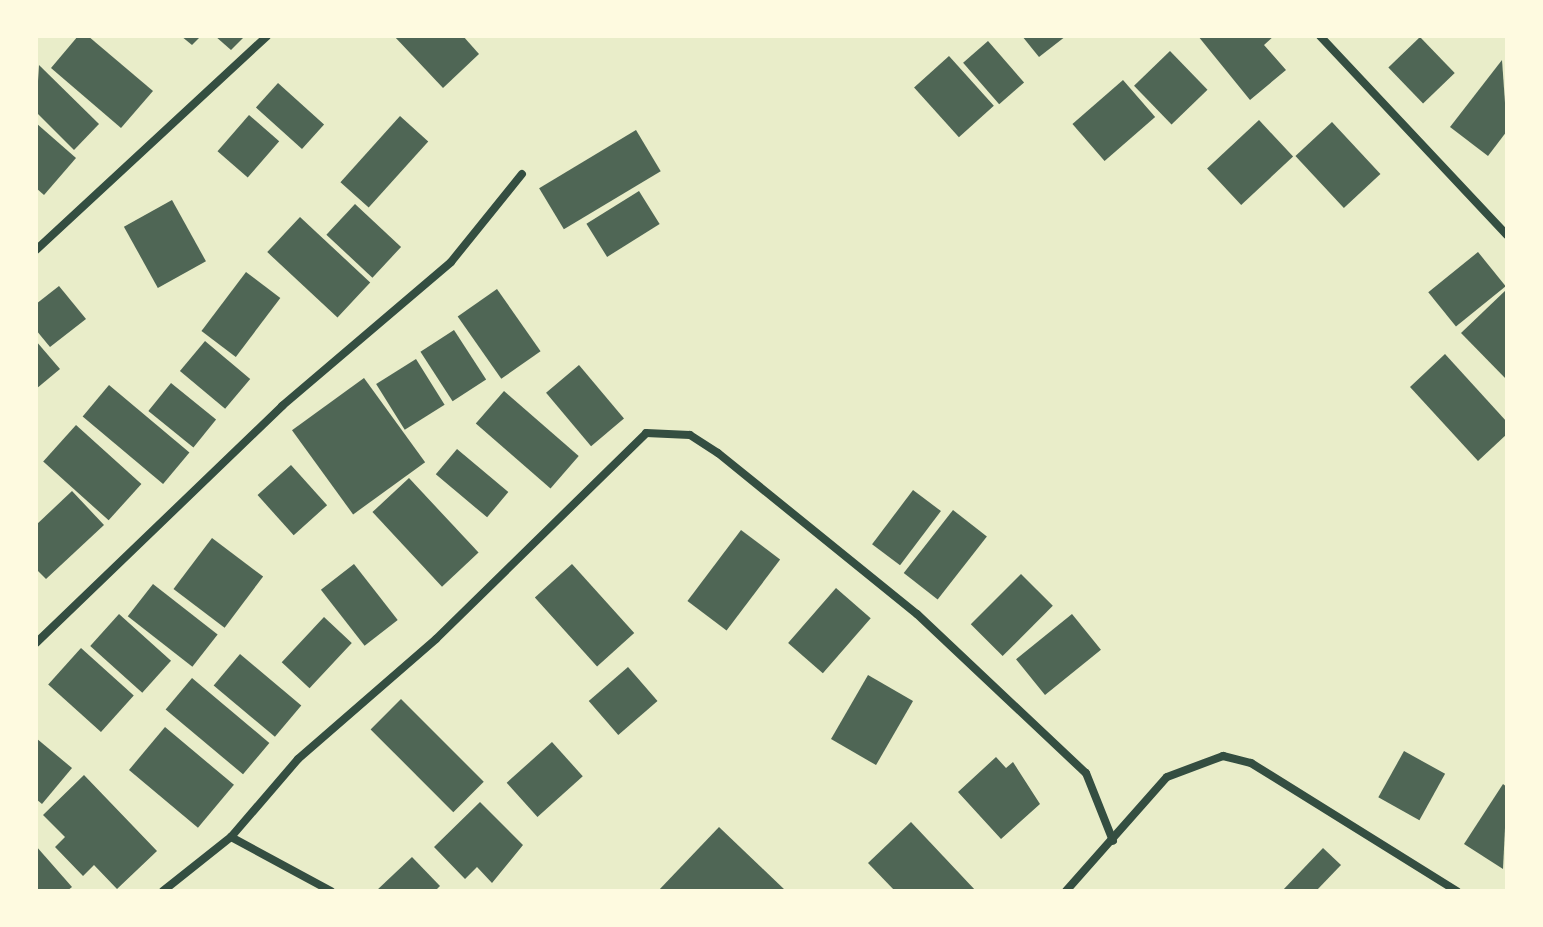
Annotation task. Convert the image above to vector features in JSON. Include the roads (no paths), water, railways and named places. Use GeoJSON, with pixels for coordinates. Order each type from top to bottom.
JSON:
{"type":"FeatureCollection","features":[{"type":"Feature","properties":{"kind":"street"},"geometry":{"type":"LineString","coordinates":[[36,250],[267,36]]}},
{"type":"Feature","properties":{"kind":"street"},"geometry":{"type":"LineString","coordinates":[[1320,36],[1507,235]]}},
{"type":"Feature","properties":{"kind":"street"},"geometry":{"type":"LineString","coordinates":[[36,643],[282,406],[451,262],[522,174]]}},
{"type":"Feature","properties":{"kind":"street"},"geometry":{"type":"LineString","coordinates":[[163,891],[231,837],[298,759],[436,639],[646,433],[690,435],[718,453],[917,614],[1086,773],[1113,841]]}},
{"type":"Feature","properties":{"kind":"street"},"geometry":{"type":"LineString","coordinates":[[1066,891],[1167,777],[1223,756],[1290,786],[1457,891]]}},
{"type":"Feature","properties":{"kind":"street"},"geometry":{"type":"LineString","coordinates":[[231,837],[331,891]]}}]}
